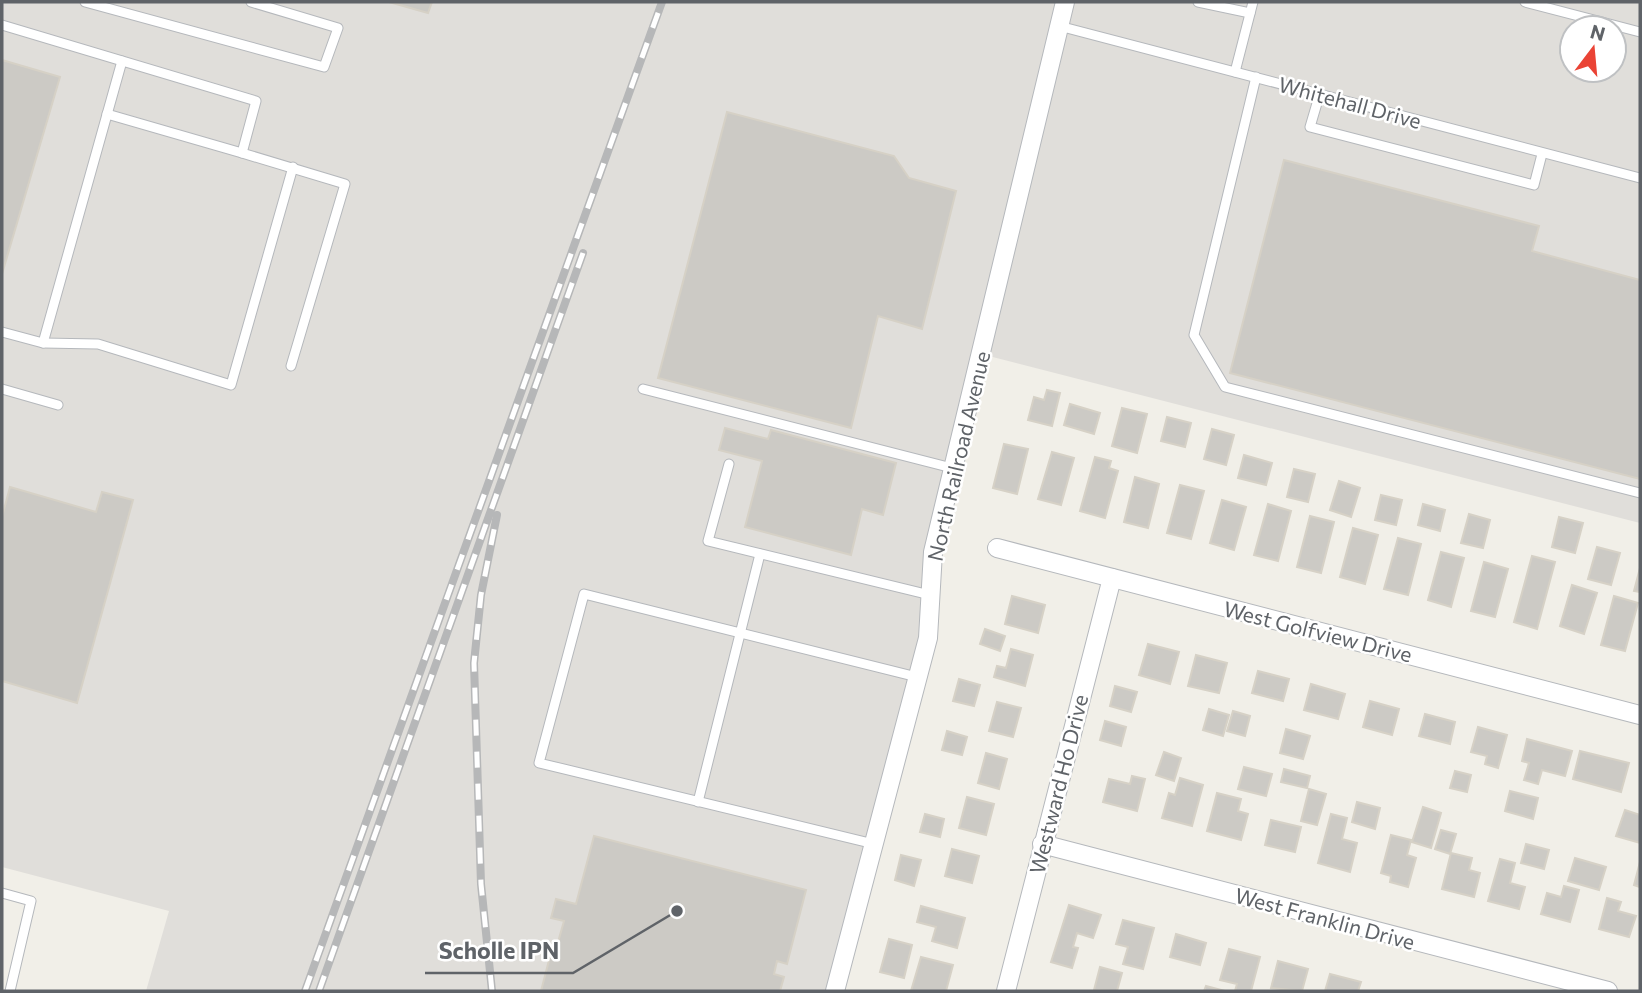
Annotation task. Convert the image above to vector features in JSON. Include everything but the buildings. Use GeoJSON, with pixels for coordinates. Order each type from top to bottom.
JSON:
{"type":"FeatureCollection","features":[{"type":"Feature","properties":{"kind":"street","name":"North Railroad Avenue"},"geometry":{"type":"LineString","coordinates":[[835,991],[928,638],[933,552],[1065,2]]}},
{"type":"Feature","properties":{"kind":"street","name":"West Golfview Drive"},"geometry":{"type":"LineString","coordinates":[[996,548],[1640,715]]}},
{"type":"Feature","properties":{"kind":"street","name":"Westward Ho Drive"},"geometry":{"type":"LineString","coordinates":[[1006,991],[1112,578]]}},
{"type":"Feature","properties":{"kind":"street","name":"West Franklin Drive"},"geometry":{"type":"LineString","coordinates":[[1042,844],[1608,991]]}},
{"type":"Feature","properties":{"kind":"lane"},"geometry":{"type":"LineString","coordinates":[[85,2],[324,67],[338,28],[251,2]]}},
{"type":"Feature","properties":{"kind":"lane"},"geometry":{"type":"LineString","coordinates":[[1198,2],[1250,13]]}},
{"type":"Feature","properties":{"kind":"lane"},"geometry":{"type":"LineString","coordinates":[[1235,72],[1253,2]]}},
{"type":"Feature","properties":{"kind":"lane"},"geometry":{"type":"LineString","coordinates":[[1525,2],[1640,32]]}},
{"type":"Feature","properties":{"kind":"lane"},"geometry":{"type":"LineString","coordinates":[[2,25],[256,101],[242,153]]}},
{"type":"Feature","properties":{"kind":"lane","name":"Whitehall Drive"},"geometry":{"type":"LineString","coordinates":[[1059,26],[1640,178]]}},
{"type":"Feature","properties":{"kind":"lane"},"geometry":{"type":"LineString","coordinates":[[43,344],[122,61]]}},
{"type":"Feature","properties":{"kind":"lane"},"geometry":{"type":"LineString","coordinates":[[1256,77],[1194,335],[1225,387],[1640,493]]}},
{"type":"Feature","properties":{"kind":"lane"},"geometry":{"type":"LineString","coordinates":[[1320,93],[1310,127],[1534,185],[1542,154]]}},
{"type":"Feature","properties":{"kind":"lane"},"geometry":{"type":"LineString","coordinates":[[107,114],[345,184],[291,366]]}},
{"type":"Feature","properties":{"kind":"lane"},"geometry":{"type":"LineString","coordinates":[[2,332],[43,344],[98,344],[231,385],[293,167]]}},
{"type":"Feature","properties":{"kind":"lane"},"geometry":{"type":"LineString","coordinates":[[2,389],[58,405]]}},
{"type":"Feature","properties":{"kind":"lane"},"geometry":{"type":"LineString","coordinates":[[643,389],[952,468]]}},
{"type":"Feature","properties":{"kind":"lane"},"geometry":{"type":"LineString","coordinates":[[729,464],[708,541],[930,595]]}},
{"type":"Feature","properties":{"kind":"lane"},"geometry":{"type":"LineString","coordinates":[[698,802],[760,554]]}},
{"type":"Feature","properties":{"kind":"lane"},"geometry":{"type":"LineString","coordinates":[[874,844],[539,763],[583,594],[917,677]]}},
{"type":"Feature","properties":{"kind":"lane"},"geometry":{"type":"LineString","coordinates":[[2,893],[31,901],[10,991]]}},
{"type":"Feature","properties":{"kind":"shaded area"},"geometry":{"type":"Polygon","coordinates":[[[2,2],[1640,2],[1640,523],[981,354],[933,552],[928,638],[835,991],[146,991],[169,911],[2,867],[2,2]]]}},
{"type":"Feature","properties":{"kind":"railway"},"geometry":{"type":"LineString","coordinates":[[305,991],[662,2]]}},
{"type":"Feature","properties":{"kind":"railway"},"geometry":{"type":"LineString","coordinates":[[319,991],[583,253]]}},
{"type":"Feature","properties":{"kind":"railway"},"geometry":{"type":"LineString","coordinates":[[492,991],[481,884],[474,663],[481,595],[497,515]]}},
{"type":"Feature","properties":{"kind":"place","name":"Scholle IPN"},"geometry":{"type":"Point","coordinates":[677,911]}}]}
